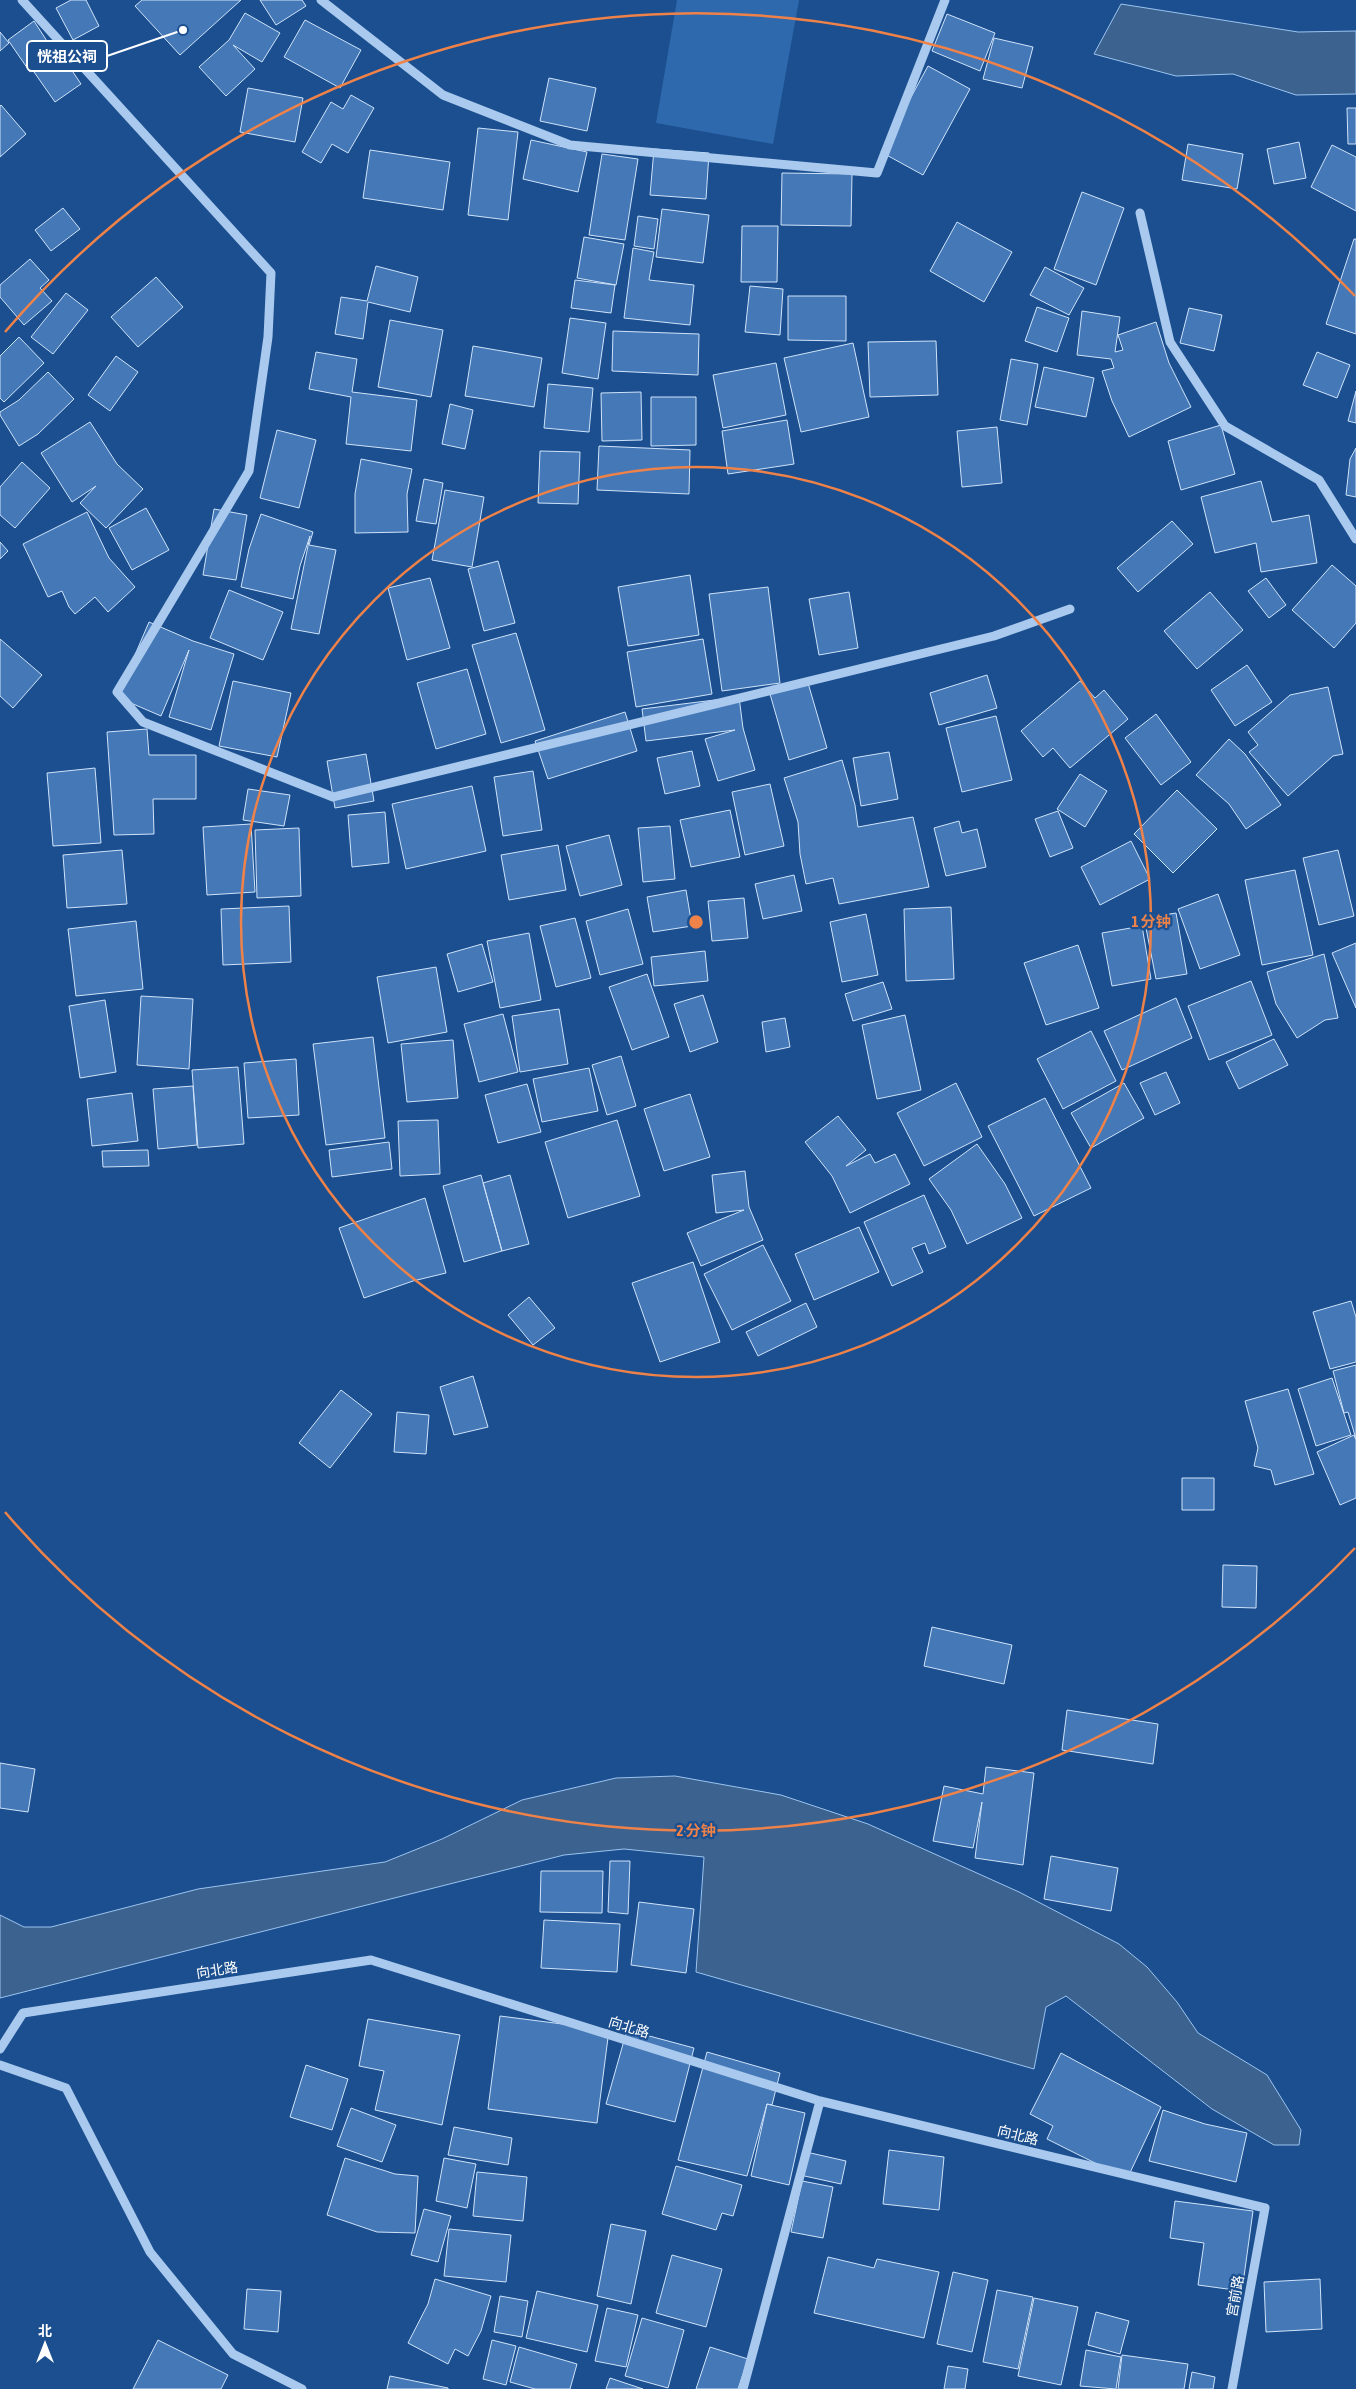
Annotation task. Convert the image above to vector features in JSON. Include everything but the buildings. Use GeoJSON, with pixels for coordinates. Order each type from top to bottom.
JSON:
{"type":"FeatureCollection","features":[{"type":"Feature","properties":{"kind":"street"},"geometry":{"type":"LineString","coordinates":[[22,0],[271,273],[268,337],[249,471],[117,692],[143,722],[333,797],[994,636],[1070,609]]}},
{"type":"Feature","properties":{"kind":"street"},"geometry":{"type":"LineString","coordinates":[[321,0],[443,95],[570,145],[877,173],[945,0]]}},
{"type":"Feature","properties":{"kind":"street"},"geometry":{"type":"LineString","coordinates":[[1140,213],[1170,342],[1224,426],[1319,480],[1356,539]]}},
{"type":"Feature","properties":{"kind":"street","name":"向北路"},"geometry":{"type":"LineString","coordinates":[[0,2049],[23,2012],[371,1960],[820,2101],[1264,2208]]}},
{"type":"Feature","properties":{"kind":"street"},"geometry":{"type":"LineString","coordinates":[[0,2065],[66,2088],[150,2252],[233,2354],[302,2389]]}},
{"type":"Feature","properties":{"kind":"street"},"geometry":{"type":"LineString","coordinates":[[743,2389],[820,2101]]}},
{"type":"Feature","properties":{"kind":"street","name":"宫前路"},"geometry":{"type":"LineString","coordinates":[[1232,2389],[1264,2208]]}},
{"type":"Feature","properties":{"kind":"shaded area"},"geometry":{"type":"Polygon","coordinates":[[[677,0],[799,0],[773,144],[656,123],[677,0]]]}},
{"type":"Feature","properties":{"kind":"shaded area"},"geometry":{"type":"Polygon","coordinates":[[[1121,4],[1298,32],[1356,31],[1356,94],[1296,95],[1233,74],[1176,76],[1094,54],[1121,4]]]}},
{"type":"Feature","properties":{"kind":"shaded area"},"geometry":{"type":"Polygon","coordinates":[[[675,1776],[781,1795],[868,1824],[1019,1892],[1119,1944],[1147,1967],[1177,2002],[1198,2033],[1267,2075],[1301,2130],[1299,2145],[1274,2145],[1212,2109],[1066,1996],[1046,2007],[1034,2069],[696,1972],[704,1857],[624,1849],[564,1855],[0,1998],[0,1915],[24,1927],[51,1927],[198,1889],[385,1862],[442,1839],[522,1800],[616,1778],[675,1776]]]}},
{"type":"Feature","properties":{"kind":"place","name":"恍祖公祠"},"geometry":{"type":"Point","coordinates":[183,30]}}]}
